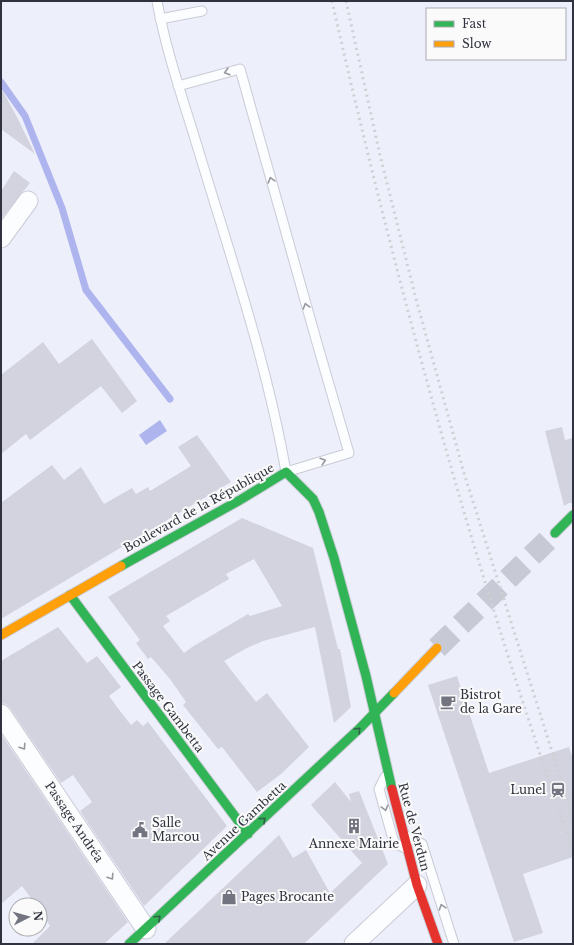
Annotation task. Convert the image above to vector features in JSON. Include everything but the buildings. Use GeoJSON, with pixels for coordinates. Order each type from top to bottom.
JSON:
{"type":"FeatureCollection","features":[{"type":"Feature","properties":{"kind":"main road","name":"Boulevard de la République"},"geometry":{"type":"LineString","coordinates":[[1,635],[70,594],[240,500],[286,472],[313,499],[319,512],[346,602],[366,676],[374,713]]}},
{"type":"Feature","properties":{"kind":"main road"},"geometry":{"type":"LineString","coordinates":[[555,533],[573,515]]}},
{"type":"Feature","properties":{"kind":"main road","name":"Passage Gambetta"},"geometry":{"type":"LineString","coordinates":[[70,594],[248,834]]}},
{"type":"Feature","properties":{"kind":"main road","name":"Avenue Gambetta"},"geometry":{"type":"LineString","coordinates":[[129,944],[248,834],[374,713],[437,648]]}},
{"type":"Feature","properties":{"kind":"main road","name":"Rue de Verdun"},"geometry":{"type":"LineString","coordinates":[[374,713],[407,849],[417,885],[438,944]]}},
{"type":"Feature","properties":{"kind":"street"},"geometry":{"type":"LineString","coordinates":[[1,238],[28,201]]}},
{"type":"Feature","properties":{"kind":"street","name":"Passage Andréa"},"geometry":{"type":"LineString","coordinates":[[1,714],[146,929]]}},
{"type":"Feature","properties":{"kind":"street"},"geometry":{"type":"LineString","coordinates":[[354,944],[417,885]]}},
{"type":"Feature","properties":{"kind":"lane"},"geometry":{"type":"LineString","coordinates":[[157,1],[160,19],[178,86],[259,347],[286,472],[349,453],[240,69],[178,86]]}},
{"type":"Feature","properties":{"kind":"lane"},"geometry":{"type":"LineString","coordinates":[[160,19],[202,11]]}},
{"type":"Feature","properties":{"kind":"lane"},"geometry":{"type":"LineString","coordinates":[[388,772],[379,789],[394,843],[407,849]]}},
{"type":"Feature","properties":{"kind":"lane"},"geometry":{"type":"LineString","coordinates":[[404,835],[422,844],[454,944]]}},
{"type":"Feature","properties":{"kind":"water"},"geometry":{"type":"Polygon","coordinates":[[[160,420],[167,431],[146,445],[139,435],[160,420]]]}},
{"type":"Feature","properties":{"kind":"waterway"},"geometry":{"type":"LineString","coordinates":[[1,82],[25,116],[62,208],[86,290],[170,399]]}},
{"type":"Feature","properties":{"kind":"tunnel"},"geometry":{"type":"LineString","coordinates":[[437,648],[555,533]]}},
{"type":"Feature","properties":{"kind":"railway"},"geometry":{"type":"LineString","coordinates":[[332,1],[383,216],[440,429],[503,640],[573,850]]}},
{"type":"Feature","properties":{"kind":"railway"},"geometry":{"type":"LineString","coordinates":[[346,1],[380,155],[416,299],[464,473],[573,818]]}},
{"type":"Feature","properties":{"kind":"traffic: fast"},"geometry":{"type":"LineString","coordinates":[[121,566],[240,500],[286,472],[313,499],[319,512],[334,558],[366,676],[392,789]]}},
{"type":"Feature","properties":{"kind":"traffic: fast"},"geometry":{"type":"LineString","coordinates":[[555,533],[573,515]]}},
{"type":"Feature","properties":{"kind":"traffic: fast"},"geometry":{"type":"LineString","coordinates":[[70,595],[248,834]]}},
{"type":"Feature","properties":{"kind":"traffic: fast"},"geometry":{"type":"LineString","coordinates":[[129,944],[360,728],[394,693]]}},
{"type":"Feature","properties":{"kind":"traffic: slow"},"geometry":{"type":"LineString","coordinates":[[1,635],[121,566]]}},
{"type":"Feature","properties":{"kind":"traffic: slow"},"geometry":{"type":"LineString","coordinates":[[394,693],[437,648]]}},
{"type":"Feature","properties":{"kind":"traffic: jam"},"geometry":{"type":"LineString","coordinates":[[392,789],[417,885],[438,944]]}},
{"type":"Feature","properties":{"kind":"place","name":"Bistrot de la Gare"},"geometry":{"type":"Point","coordinates":[448,702]}},
{"type":"Feature","properties":{"kind":"place","name":"Lunel"},"geometry":{"type":"Point","coordinates":[558,790]}},
{"type":"Feature","properties":{"kind":"place","name":"Annexe Mairie"},"geometry":{"type":"Point","coordinates":[354,826]}},
{"type":"Feature","properties":{"kind":"place","name":"Salle Marcou"},"geometry":{"type":"Point","coordinates":[140,830]}},
{"type":"Feature","properties":{"kind":"place","name":"Pages Brocante"},"geometry":{"type":"Point","coordinates":[229,897]}}]}
